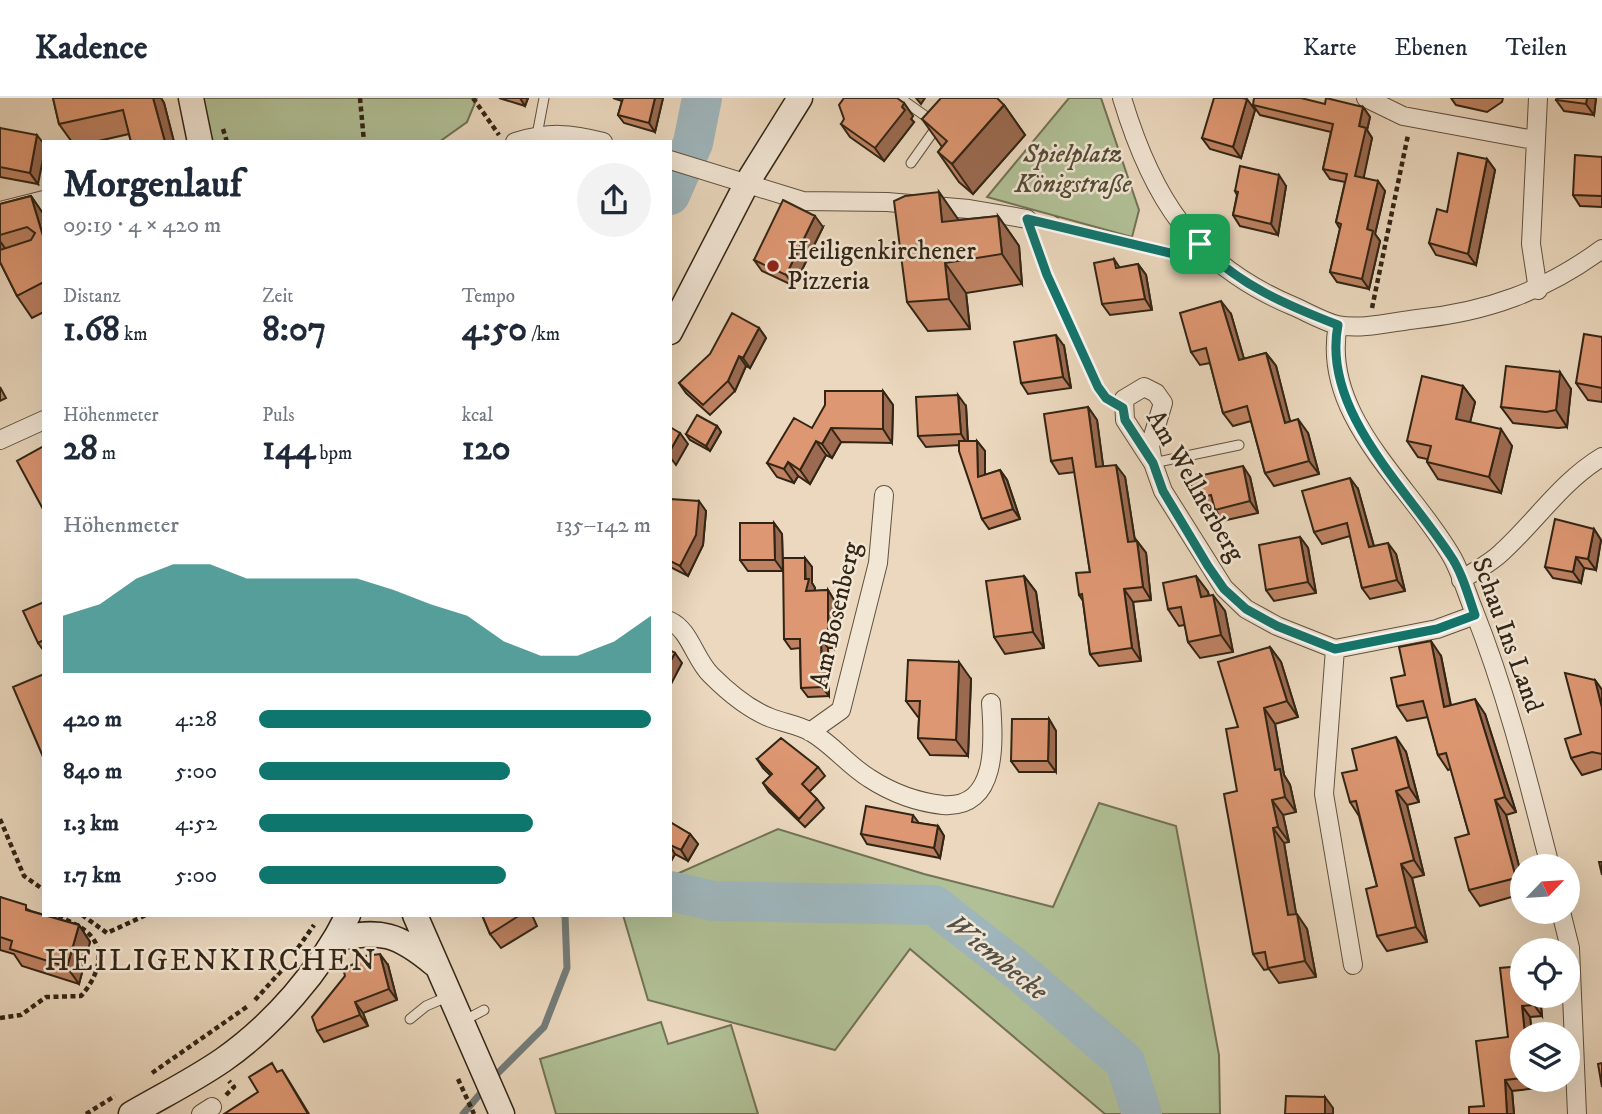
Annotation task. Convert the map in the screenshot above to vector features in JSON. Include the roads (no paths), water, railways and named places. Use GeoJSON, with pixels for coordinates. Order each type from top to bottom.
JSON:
{"type":"FeatureCollection","features":[{"type":"Feature","properties":{"kind":"main road"},"geometry":{"type":"LineString","coordinates":[[191,98],[198,140]]}},
{"type":"Feature","properties":{"kind":"main road"},"geometry":{"type":"LineString","coordinates":[[672,328],[747,183],[800,98]]}},
{"type":"Feature","properties":{"kind":"main road"},"geometry":{"type":"LineString","coordinates":[[125,1104],[217,1064],[267,1024],[336,939],[347,917]]}},
{"type":"Feature","properties":{"kind":"main road"},"geometry":{"type":"LineString","coordinates":[[416,917],[502,1114]]}},
{"type":"Feature","properties":{"kind":"main road"},"geometry":{"type":"LineString","coordinates":[[336,939],[365,933],[385,934],[404,940],[437,967]]}},
{"type":"Feature","properties":{"kind":"street"},"geometry":{"type":"LineString","coordinates":[[1122,98],[1153,183],[1181,224],[1216,262],[1265,293],[1338,325],[1458,315],[1538,290],[1602,249]]}},
{"type":"Feature","properties":{"kind":"street"},"geometry":{"type":"LineString","coordinates":[[1366,98],[1412,117],[1535,140]]}},
{"type":"Feature","properties":{"kind":"street"},"geometry":{"type":"LineString","coordinates":[[1538,98],[1531,244],[1538,290]]}},
{"type":"Feature","properties":{"kind":"street"},"geometry":{"type":"LineString","coordinates":[[521,140],[537,135],[569,133],[595,140]]}},
{"type":"Feature","properties":{"kind":"street"},"geometry":{"type":"LineString","coordinates":[[672,161],[803,201],[887,202],[969,209],[1027,219]]}},
{"type":"Feature","properties":{"kind":"street"},"geometry":{"type":"LineString","coordinates":[[0,212],[42,201]]}},
{"type":"Feature","properties":{"kind":"street","name":"Schau Ins Land"},"geometry":{"type":"LineString","coordinates":[[1338,325],[1334,343],[1340,384],[1353,417],[1452,557],[1475,615],[1517,738],[1547,854]]}},
{"type":"Feature","properties":{"kind":"street","name":"Am Wellnerberg"},"geometry":{"type":"LineString","coordinates":[[1153,463],[1125,420],[1123,408],[1128,394],[1144,387],[1156,393],[1163,403],[1150,446],[1163,491],[1224,589],[1246,609],[1266,620],[1335,649]]}},
{"type":"Feature","properties":{"kind":"street"},"geometry":{"type":"LineString","coordinates":[[0,440],[42,421]]}},
{"type":"Feature","properties":{"kind":"street"},"geometry":{"type":"LineString","coordinates":[[1461,580],[1502,553],[1543,508],[1589,465],[1602,457]]}},
{"type":"Feature","properties":{"kind":"street","name":"Am Bosenberg"},"geometry":{"type":"LineString","coordinates":[[810,732],[841,710],[878,563],[884,495]]}},
{"type":"Feature","properties":{"kind":"street"},"geometry":{"type":"LineString","coordinates":[[1353,965],[1324,794],[1335,649],[1437,629],[1475,615]]}},
{"type":"Feature","properties":{"kind":"street"},"geometry":{"type":"LineString","coordinates":[[672,622],[679,625],[709,674],[747,704],[768,717],[810,732],[867,777],[898,794],[931,804],[962,806],[972,802],[982,789],[994,744],[992,703]]}},
{"type":"Feature","properties":{"kind":"street"},"geometry":{"type":"LineString","coordinates":[[1564,924],[1570,948],[1577,1114]]}},
{"type":"Feature","properties":{"kind":"lane"},"geometry":{"type":"LineString","coordinates":[[537,135],[544,98]]}},
{"type":"Feature","properties":{"kind":"lane"},"geometry":{"type":"LineString","coordinates":[[900,98],[938,125]]}},
{"type":"Feature","properties":{"kind":"lane"},"geometry":{"type":"LineString","coordinates":[[911,163],[946,116]]}},
{"type":"Feature","properties":{"kind":"lane"},"geometry":{"type":"LineString","coordinates":[[1153,463],[1239,444]]}},
{"type":"Feature","properties":{"kind":"lane"},"geometry":{"type":"LineString","coordinates":[[410,1018],[426,1006],[450,996]]}},
{"type":"Feature","properties":{"kind":"lane"},"geometry":{"type":"LineString","coordinates":[[461,1022],[484,1010]]}},
{"type":"Feature","properties":{"kind":"waterway"},"geometry":{"type":"LineString","coordinates":[[672,190],[693,143],[702,98]]}},
{"type":"Feature","properties":{"kind":"waterway","name":"Wiembecke"},"geometry":{"type":"LineString","coordinates":[[672,891],[713,901],[934,905],[1025,976],[1125,1062],[1142,1114]]}},
{"type":"Feature","properties":{"kind":"waterway"},"geometry":{"type":"LineString","coordinates":[[492,1079],[544,1027],[567,968],[565,917]]}},
{"type":"Feature","properties":{"kind":"waterway"},"geometry":{"type":"LineString","coordinates":[[463,1114],[485,1088]]}},
{"type":"Feature","properties":{"kind":"place","name":"Heiligenkirchener Pizzeria"},"geometry":{"type":"Point","coordinates":[773,266]}},
{"type":"Feature","properties":{"kind":"district","name":"HEILIGENKIRCHEN"},"geometry":{"type":"Point","coordinates":[211,961]}},
{"type":"Feature","properties":{"kind":"park label","name":"Spielplatz Königstraße"},"geometry":{"type":"Point","coordinates":[1073,169]}}]}
